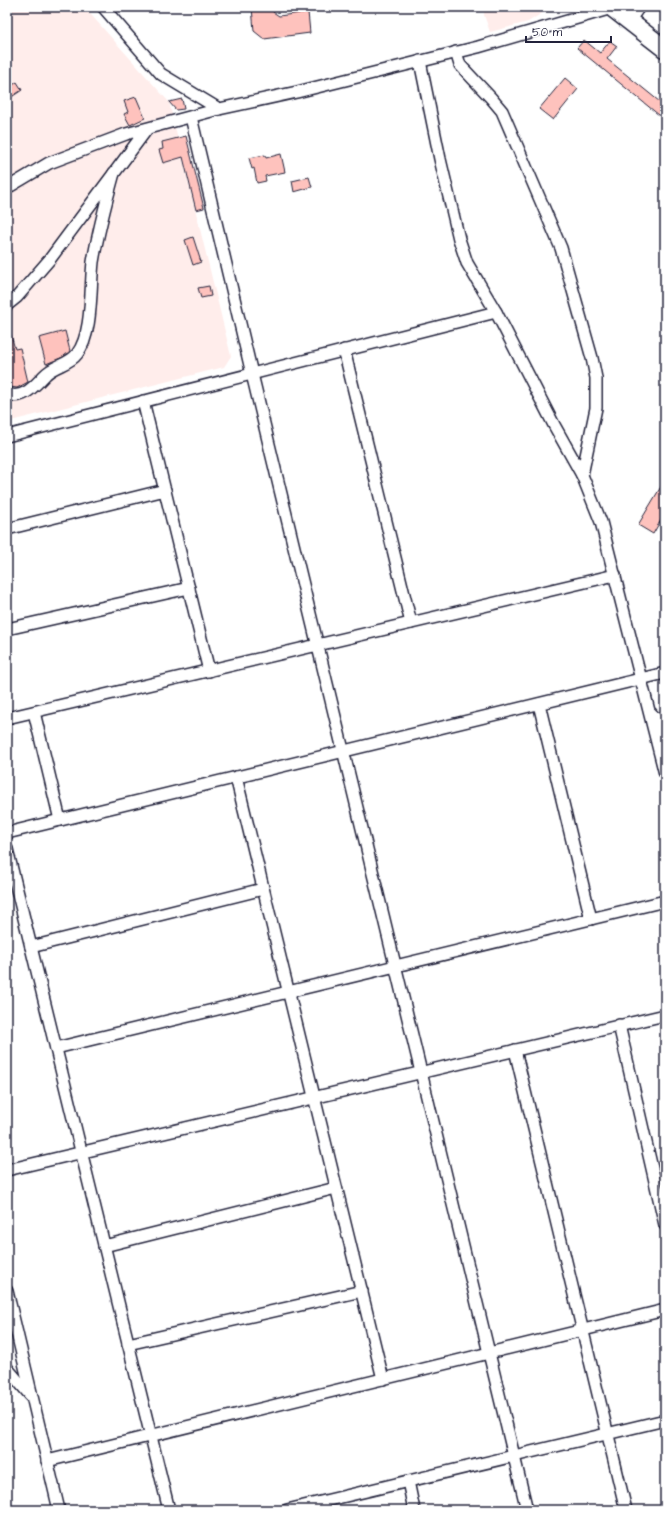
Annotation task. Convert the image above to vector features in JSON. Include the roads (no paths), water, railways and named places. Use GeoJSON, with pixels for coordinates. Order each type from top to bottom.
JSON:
{"type":"FeatureCollection","features":[{"type":"Feature","properties":{"kind":"highway"},"geometry":{"type":"LineString","coordinates":[[611,7],[665,49]]}},
{"type":"Feature","properties":{"kind":"street"},"geometry":{"type":"LineString","coordinates":[[103,7],[161,74],[219,109]]}},
{"type":"Feature","properties":{"kind":"street"},"geometry":{"type":"LineString","coordinates":[[7,188],[49,164],[126,134],[219,109],[297,92],[456,52],[611,7]]}},
{"type":"Feature","properties":{"kind":"street"},"geometry":{"type":"LineString","coordinates":[[628,21],[639,7]]}},
{"type":"Feature","properties":{"kind":"street"},"geometry":{"type":"LineString","coordinates":[[456,52],[460,65],[502,111],[561,248],[592,358],[596,378],[596,408],[582,475]]}},
{"type":"Feature","properties":{"kind":"street"},"geometry":{"type":"LineString","coordinates":[[420,61],[440,159],[459,239],[467,263],[496,312],[554,425],[582,475],[602,522],[665,774]]}},
{"type":"Feature","properties":{"kind":"street"},"geometry":{"type":"LineString","coordinates":[[191,117],[317,645],[527,1510]]}},
{"type":"Feature","properties":{"kind":"street"},"geometry":{"type":"LineString","coordinates":[[7,305],[17,298],[50,259],[147,129]]}},
{"type":"Feature","properties":{"kind":"street"},"geometry":{"type":"LineString","coordinates":[[7,394],[13,396],[23,395],[52,368],[71,361],[84,344],[87,328],[93,262],[114,173]]}},
{"type":"Feature","properties":{"kind":"street"},"geometry":{"type":"LineString","coordinates":[[7,436],[496,312]]}},
{"type":"Feature","properties":{"kind":"street"},"geometry":{"type":"LineString","coordinates":[[344,350],[411,623]]}},
{"type":"Feature","properties":{"kind":"street"},"geometry":{"type":"LineString","coordinates":[[144,401],[209,671]]}},
{"type":"Feature","properties":{"kind":"street"},"geometry":{"type":"LineString","coordinates":[[7,529],[165,490]]}},
{"type":"Feature","properties":{"kind":"street"},"geometry":{"type":"LineString","coordinates":[[7,718],[615,575]]}},
{"type":"Feature","properties":{"kind":"street"},"geometry":{"type":"LineString","coordinates":[[7,628],[189,588]]}},
{"type":"Feature","properties":{"kind":"street"},"geometry":{"type":"LineString","coordinates":[[7,833],[665,673]]}},
{"type":"Feature","properties":{"kind":"street"},"geometry":{"type":"LineString","coordinates":[[539,704],[591,919]]}},
{"type":"Feature","properties":{"kind":"street"},"geometry":{"type":"LineString","coordinates":[[649,710],[665,729]]}},
{"type":"Feature","properties":{"kind":"street"},"geometry":{"type":"LineString","coordinates":[[34,712],[60,820]]}},
{"type":"Feature","properties":{"kind":"street"},"geometry":{"type":"LineString","coordinates":[[236,777],[383,1379]]}},
{"type":"Feature","properties":{"kind":"street"},"geometry":{"type":"LineString","coordinates":[[7,849],[169,1510]]}},
{"type":"Feature","properties":{"kind":"street"},"geometry":{"type":"LineString","coordinates":[[31,947],[263,889]]}},
{"type":"Feature","properties":{"kind":"street"},"geometry":{"type":"LineString","coordinates":[[56,1048],[665,901]]}},
{"type":"Feature","properties":{"kind":"street"},"geometry":{"type":"LineString","coordinates":[[7,1170],[665,1014]]}},
{"type":"Feature","properties":{"kind":"street"},"geometry":{"type":"LineString","coordinates":[[619,1025],[665,1225]]}},
{"type":"Feature","properties":{"kind":"street"},"geometry":{"type":"LineString","coordinates":[[515,1050],[626,1510]]}},
{"type":"Feature","properties":{"kind":"street"},"geometry":{"type":"LineString","coordinates":[[104,1246],[336,1188]]}},
{"type":"Feature","properties":{"kind":"street"},"geometry":{"type":"LineString","coordinates":[[7,1291],[58,1510]]}},
{"type":"Feature","properties":{"kind":"street"},"geometry":{"type":"LineString","coordinates":[[128,1344],[362,1291]]}},
{"type":"Feature","properties":{"kind":"street"},"geometry":{"type":"LineString","coordinates":[[47,1461],[665,1310]]}},
{"type":"Feature","properties":{"kind":"street"},"geometry":{"type":"LineString","coordinates":[[7,1368],[32,1397]]}},
{"type":"Feature","properties":{"kind":"street"},"geometry":{"type":"LineString","coordinates":[[287,1510],[665,1420]]}},
{"type":"Feature","properties":{"kind":"street"},"geometry":{"type":"LineString","coordinates":[[408,1481],[414,1510]]}}]}
